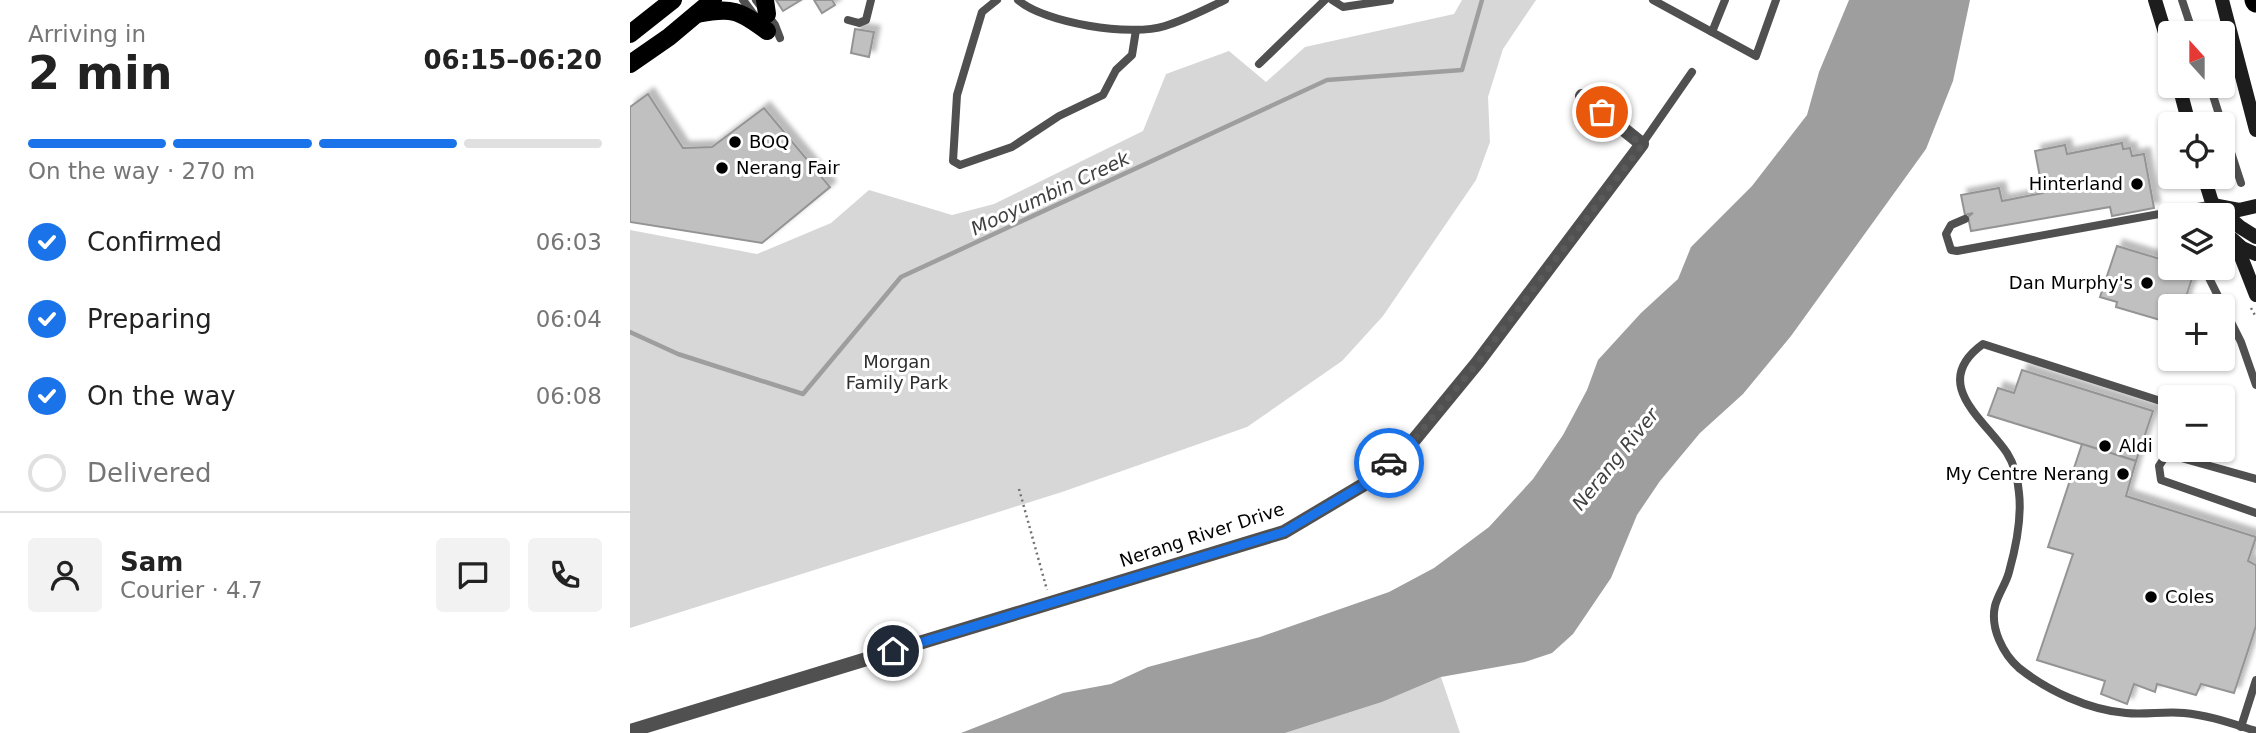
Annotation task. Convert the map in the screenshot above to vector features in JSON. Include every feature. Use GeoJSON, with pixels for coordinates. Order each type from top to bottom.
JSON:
{"type":"FeatureCollection","features":[{"type":"Feature","properties":{"kind":"main road"},"geometry":{"type":"LineString","coordinates":[[630,23],[658,0]]}},
{"type":"Feature","properties":{"kind":"main road"},"geometry":{"type":"LineString","coordinates":[[630,34],[673,0]]}},
{"type":"Feature","properties":{"kind":"main road"},"geometry":{"type":"LineString","coordinates":[[630,64],[713,0]]}},
{"type":"Feature","properties":{"kind":"main road"},"geometry":{"type":"LineString","coordinates":[[2155,0],[2161,21]]}},
{"type":"Feature","properties":{"kind":"main road"},"geometry":{"type":"LineString","coordinates":[[2222,0],[2256,130]]}},
{"type":"Feature","properties":{"kind":"main road"},"geometry":{"type":"LineString","coordinates":[[697,14],[723,9],[764,11]]}},
{"type":"Feature","properties":{"kind":"main road"},"geometry":{"type":"LineString","coordinates":[[2235,210],[2256,206]]}},
{"type":"Feature","properties":{"kind":"main road"},"geometry":{"type":"LineString","coordinates":[[2235,224],[2256,236]]}},
{"type":"Feature","properties":{"kind":"main road"},"geometry":{"type":"LineString","coordinates":[[2236,244],[2256,254]]}},
{"type":"Feature","properties":{"kind":"main road"},"geometry":{"type":"LineString","coordinates":[[2236,244],[2256,295]]}},
{"type":"Feature","properties":{"kind":"street"},"geometry":{"type":"LineString","coordinates":[[1582,96],[1642,145]]}},
{"type":"Feature","properties":{"kind":"street","name":"Nerang River Drive"},"geometry":{"type":"LineString","coordinates":[[630,731],[1284,532],[1363,485],[1422,430],[1642,145]]}},
{"type":"Feature","properties":{"kind":"lane"},"geometry":{"type":"LineString","coordinates":[[743,0],[764,11]]}},
{"type":"Feature","properties":{"kind":"lane"},"geometry":{"type":"LineString","coordinates":[[848,20],[859,23],[866,20],[872,0]]}},
{"type":"Feature","properties":{"kind":"lane"},"geometry":{"type":"LineString","coordinates":[[997,0],[982,12],[957,95],[953,161],[960,165],[1012,147],[1059,116],[1103,94],[1116,70],[1132,55],[1136,30]]}},
{"type":"Feature","properties":{"kind":"lane"},"geometry":{"type":"LineString","coordinates":[[1018,0],[1046,16],[1136,30],[1165,26],[1225,0]]}},
{"type":"Feature","properties":{"kind":"lane"},"geometry":{"type":"LineString","coordinates":[[1259,64],[1325,0]]}},
{"type":"Feature","properties":{"kind":"lane"},"geometry":{"type":"LineString","coordinates":[[1332,0],[1343,7],[1390,0]]}},
{"type":"Feature","properties":{"kind":"lane"},"geometry":{"type":"LineString","coordinates":[[1653,0],[1756,56],[1776,0]]}},
{"type":"Feature","properties":{"kind":"lane"},"geometry":{"type":"LineString","coordinates":[[1712,32],[1725,0]]}},
{"type":"Feature","properties":{"kind":"lane"},"geometry":{"type":"LineString","coordinates":[[2182,0],[2189,21]]}},
{"type":"Feature","properties":{"kind":"lane"},"geometry":{"type":"LineString","coordinates":[[1642,145],[1692,72]]}},
{"type":"Feature","properties":{"kind":"lane"},"geometry":{"type":"LineString","coordinates":[[2235,165],[2241,183]]}},
{"type":"Feature","properties":{"kind":"lane"},"geometry":{"type":"LineString","coordinates":[[1965,219],[1951,225],[1946,233],[1951,250],[2158,216]]}},
{"type":"Feature","properties":{"kind":"lane"},"geometry":{"type":"LineString","coordinates":[[2210,280],[2241,342],[2256,384]]}},
{"type":"Feature","properties":{"kind":"lane"},"geometry":{"type":"LineString","coordinates":[[2158,400],[1983,344],[1970,353],[1963,371],[1961,390],[1966,406],[2007,453],[2020,493],[2015,549],[1995,607],[1996,632],[2005,652],[2019,667],[2063,695],[2092,706],[2127,713],[2186,713],[2256,731]]}},
{"type":"Feature","properties":{"kind":"lane"},"geometry":{"type":"LineString","coordinates":[[2256,479],[2167,454],[2160,466],[2161,480],[2256,513]]}},
{"type":"Feature","properties":{"kind":"lane"},"geometry":{"type":"LineString","coordinates":[[2241,727],[2256,680]]}},
{"type":"Feature","properties":{"kind":"path"},"geometry":{"type":"LineString","coordinates":[[1019,489],[1051,603]]}},
{"type":"Feature","properties":{"kind":"green space","name":"Morgan Family Park"},"geometry":{"type":"Polygon","coordinates":[[[1462,0],[1536,0],[1503,49],[1488,97],[1490,142],[1476,180],[1383,316],[1342,361],[1247,427],[1062,492],[630,628],[630,230],[757,254],[831,223],[869,190],[952,215],[994,204],[1143,131],[1166,74],[1229,51],[1266,82],[1305,47],[1454,14],[1462,0]]]}},
{"type":"Feature","properties":{"kind":"green space"},"geometry":{"type":"Polygon","coordinates":[[[1441,677],[1460,733],[1285,733],[1382,702],[1441,677]]]}},
{"type":"Feature","properties":{"kind":"water","name":"Nerang River"},"geometry":{"type":"Polygon","coordinates":[[[1849,0],[1970,0],[1953,81],[1926,149],[1791,336],[1743,394],[1700,433],[1660,481],[1637,515],[1611,578],[1573,634],[1552,653],[1525,662],[1441,677],[1382,702],[1285,733],[961,733],[1063,693],[1111,684],[1148,667],[1260,637],[1389,592],[1434,568],[1489,527],[1533,479],[1563,435],[1587,390],[1598,360],[1641,313],[1678,279],[1691,247],[1752,186],[1807,115],[1819,72],[1849,0]]]}},
{"type":"Feature","properties":{"kind":"building"},"geometry":{"type":"Polygon","coordinates":[[[776,0],[801,0],[783,11],[776,0]]]}},
{"type":"Feature","properties":{"kind":"building"},"geometry":{"type":"Polygon","coordinates":[[[814,0],[832,0],[835,5],[822,13],[814,0]]]}},
{"type":"Feature","properties":{"kind":"building"},"geometry":{"type":"Polygon","coordinates":[[[855,29],[874,32],[869,57],[851,53],[855,29]]]}},
{"type":"Feature","properties":{"kind":"building","name":"Nerang Fair"},"geometry":{"type":"Polygon","coordinates":[[[648,94],[683,148],[712,147],[764,108],[830,187],[762,243],[630,222],[630,107],[648,94]]]}},
{"type":"Feature","properties":{"kind":"building"},"geometry":{"type":"Polygon","coordinates":[[[2122,143],[2123,149],[2130,148],[2132,156],[2144,154],[2154,208],[2112,216],[2110,207],[1971,231],[1968,217],[1973,213],[1965,215],[1961,195],[1999,188],[2002,201],[2043,193],[2035,151],[2065,145],[2067,154],[2122,143]]]}},
{"type":"Feature","properties":{"kind":"building","name":"Dan Murphy's"},"geometry":{"type":"Polygon","coordinates":[[[2117,246],[2158,258],[2158,280],[2191,280],[2187,294],[2158,294],[2158,319],[2116,307],[2117,302],[2100,297],[2117,246]]]}},
{"type":"Feature","properties":{"kind":"building"},"geometry":{"type":"Polygon","coordinates":[[[2022,370],[2153,411],[2136,461],[1988,415],[1998,388],[2014,393],[2022,370]]]}},
{"type":"Feature","properties":{"kind":"building"},"geometry":{"type":"Polygon","coordinates":[[[2082,444],[2136,461],[2126,496],[2256,537],[2248,561],[2256,565],[2256,626],[2234,693],[2201,684],[2196,695],[2157,684],[2155,692],[2134,684],[2127,704],[2101,694],[2105,681],[2037,660],[2073,554],[2048,547],[2082,444]]]}},
{"type":"Feature","properties":{"kind":"waterway","name":"Mooyumbin Creek"},"geometry":{"type":"LineString","coordinates":[[630,332],[678,354],[803,394],[901,277],[1327,80],[1462,70],[1482,0]]}},
{"type":"Feature","properties":{"kind":"way so far"},"geometry":{"type":"LineString","coordinates":[[1389,463],[1414,440],[1478,362],[1642,145],[1602,112]]}},
{"type":"Feature","properties":{"kind":"place","name":"BOQ"},"geometry":{"type":"Point","coordinates":[735,142]}},
{"type":"Feature","properties":{"kind":"place","name":"Nerang Fair"},"geometry":{"type":"Point","coordinates":[722,168]}},
{"type":"Feature","properties":{"kind":"place","name":"Hinterland"},"geometry":{"type":"Point","coordinates":[2137,184]}},
{"type":"Feature","properties":{"kind":"place","name":"Dan Murphy's"},"geometry":{"type":"Point","coordinates":[2147,283]}},
{"type":"Feature","properties":{"kind":"place","name":"Aldi"},"geometry":{"type":"Point","coordinates":[2105,446]}},
{"type":"Feature","properties":{"kind":"place","name":"My Centre Nerang"},"geometry":{"type":"Point","coordinates":[2123,474]}},
{"type":"Feature","properties":{"kind":"place","name":"Coles"},"geometry":{"type":"Point","coordinates":[2151,597]}},
{"type":"Feature","properties":{"kind":"route"},"geometry":{"type":"LineString","coordinates":[[893,651],[1284,532],[1363,485],[1389,463]]}}]}
